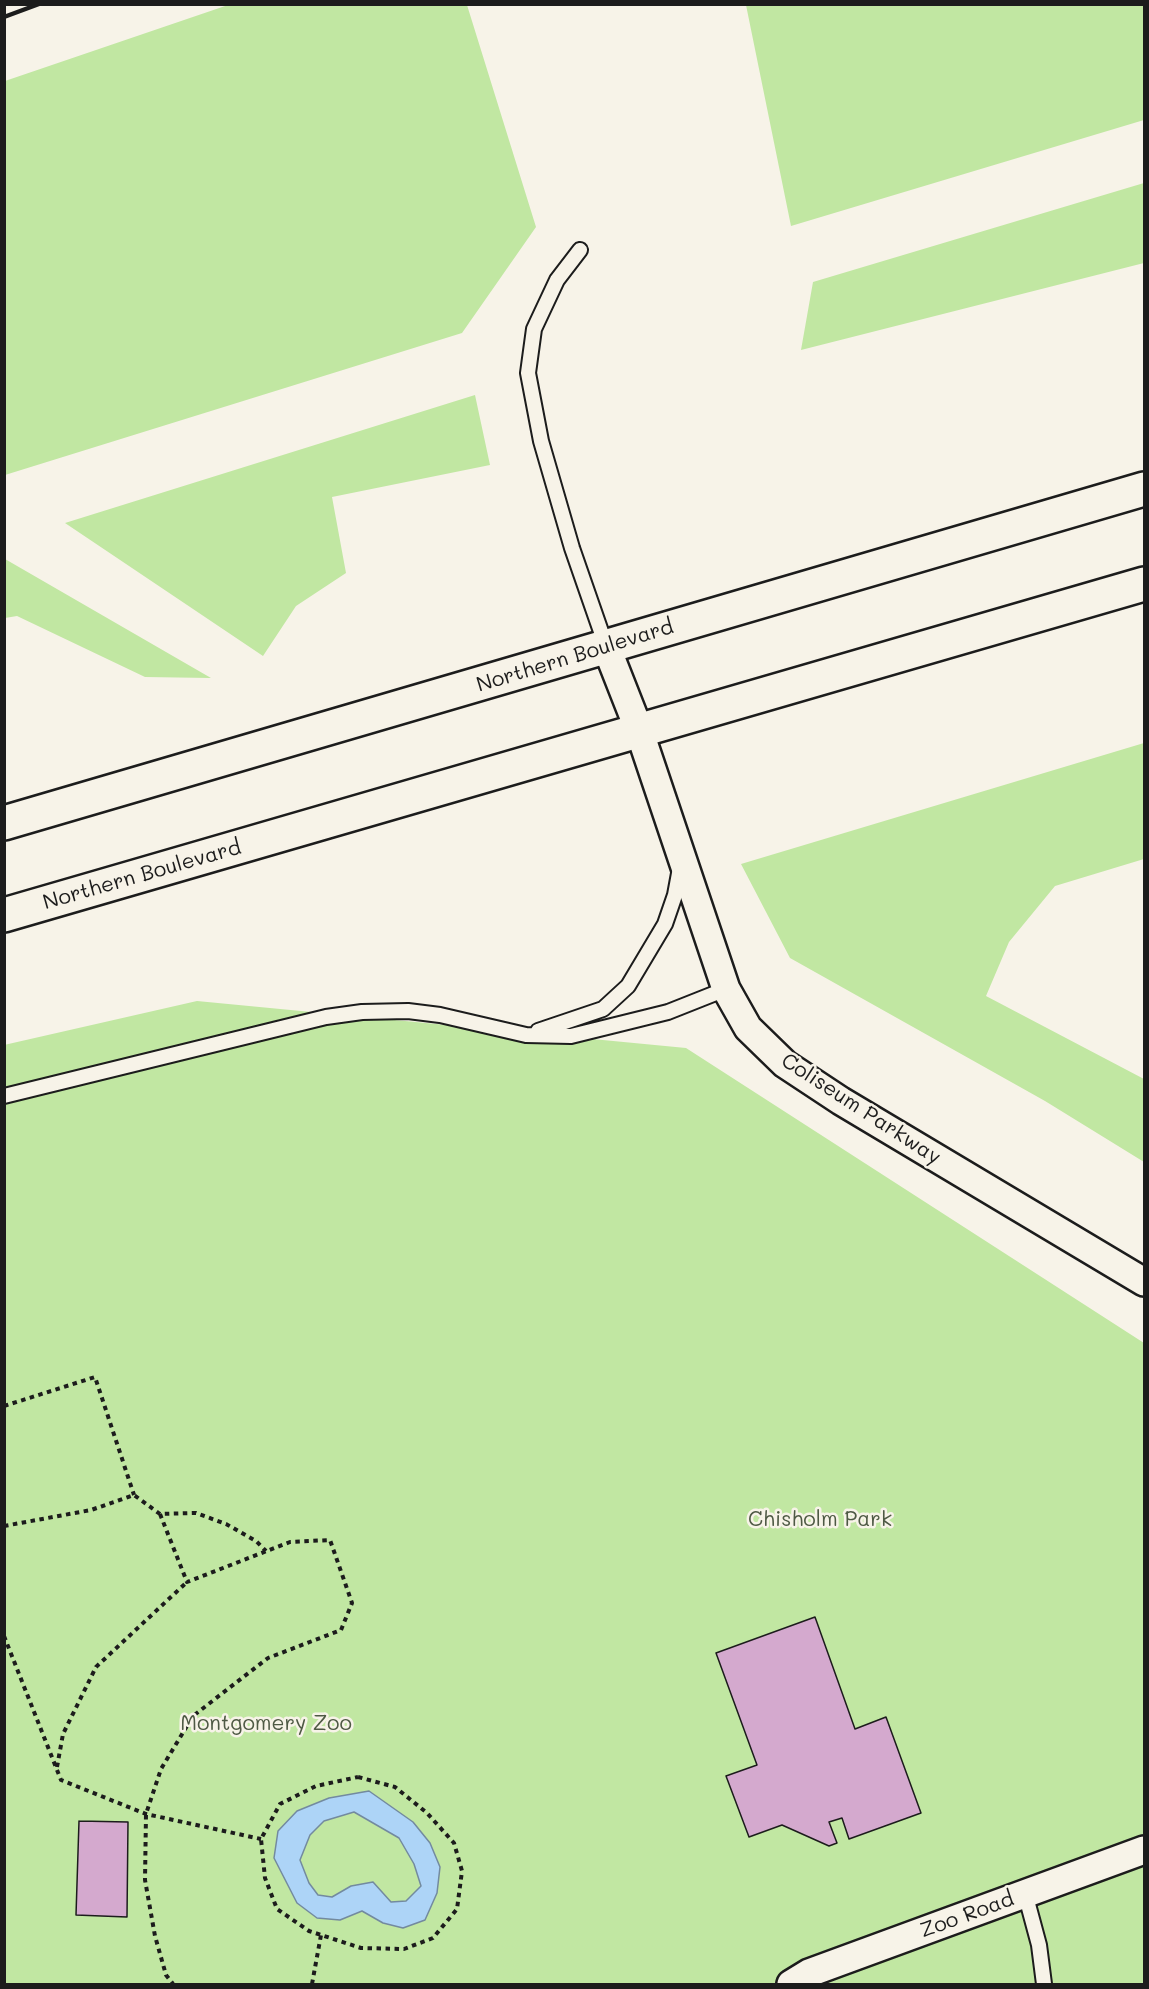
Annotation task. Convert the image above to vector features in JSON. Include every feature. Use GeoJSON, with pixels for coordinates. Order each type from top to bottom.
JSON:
{"type":"FeatureCollection","features":[{"type":"Feature","properties":{"kind":"highway","name":"Northern Boulevard"},"geometry":{"type":"LineString","coordinates":[[4,824],[1144,489]]}},
{"type":"Feature","properties":{"kind":"highway","name":"Northern Boulevard"},"geometry":{"type":"LineString","coordinates":[[4,915],[1144,584]]}},
{"type":"Feature","properties":{"kind":"street","name":"Coliseum Parkway"},"geometry":{"type":"LineString","coordinates":[[606,646],[639,730],[726,989],[748,1028],[785,1064],[851,1107],[1144,1282]]}},
{"type":"Feature","properties":{"kind":"street","name":"Zoo Road"},"geometry":{"type":"LineString","coordinates":[[791,1984],[808,1973],[1144,1850]]}},
{"type":"Feature","properties":{"kind":"lane"},"geometry":{"type":"LineString","coordinates":[[580,250],[557,280],[534,329],[528,373],[544,452],[572,548],[606,646]]}},
{"type":"Feature","properties":{"kind":"lane"},"geometry":{"type":"LineString","coordinates":[[526,1035],[603,1009],[628,986],[665,924],[675,895],[682,857]]}},
{"type":"Feature","properties":{"kind":"lane"},"geometry":{"type":"LineString","coordinates":[[4,1096],[326,1017],[362,1012],[408,1011],[526,1035],[581,1033],[668,1012],[726,989]]}},
{"type":"Feature","properties":{"kind":"lane"},"geometry":{"type":"LineString","coordinates":[[1025,1893],[1039,1945],[1044,1984]]}},
{"type":"Feature","properties":{"kind":"path"},"geometry":{"type":"LineString","coordinates":[[4,1406],[95,1377],[135,1495],[160,1514],[187,1582]]}},
{"type":"Feature","properties":{"kind":"path"},"geometry":{"type":"LineString","coordinates":[[4,1526],[91,1510],[135,1495]]}},
{"type":"Feature","properties":{"kind":"path"},"geometry":{"type":"LineString","coordinates":[[160,1514],[196,1513],[226,1524],[256,1541],[266,1551]]}},
{"type":"Feature","properties":{"kind":"path"},"geometry":{"type":"LineString","coordinates":[[56,1769],[63,1734],[96,1667],[132,1630],[187,1582],[290,1542],[330,1540],[352,1603],[341,1630],[268,1658],[193,1716],[160,1769],[146,1814],[145,1880],[155,1935],[166,1975],[173,1984]]}},
{"type":"Feature","properties":{"kind":"path"},"geometry":{"type":"LineString","coordinates":[[4,1636],[61,1780],[146,1814],[261,1839]]}},
{"type":"Feature","properties":{"kind":"path"},"geometry":{"type":"LineString","coordinates":[[358,1777],[395,1788],[427,1813],[454,1843],[462,1871],[457,1908],[433,1938],[404,1949],[362,1948],[309,1931],[277,1909],[265,1878],[261,1839],[280,1804],[316,1786],[358,1777]]}},
{"type":"Feature","properties":{"kind":"path"},"geometry":{"type":"LineString","coordinates":[[312,1984],[321,1935]]}},
{"type":"Feature","properties":{"kind":"green space"},"geometry":{"type":"Polygon","coordinates":[[[231,4],[467,5],[536,227],[462,333],[5,475],[5,81],[231,4]]]}},
{"type":"Feature","properties":{"kind":"green space"},"geometry":{"type":"Polygon","coordinates":[[[746,5],[1144,5],[1144,120],[791,226],[746,5]]]}},
{"type":"Feature","properties":{"kind":"green space"},"geometry":{"type":"Polygon","coordinates":[[[1144,183],[1144,263],[801,350],[813,282],[1144,183]]]}},
{"type":"Feature","properties":{"kind":"green space"},"geometry":{"type":"Polygon","coordinates":[[[475,395],[490,465],[332,497],[346,573],[296,606],[263,656],[65,523],[475,395]]]}},
{"type":"Feature","properties":{"kind":"green space"},"geometry":{"type":"Polygon","coordinates":[[[5,559],[211,678],[145,677],[17,616],[5,618],[5,559]]]}},
{"type":"Feature","properties":{"kind":"green space"},"geometry":{"type":"Polygon","coordinates":[[[1144,743],[1144,859],[1055,886],[1009,942],[986,996],[1144,1079],[1144,1162],[1045,1101],[790,958],[741,864],[1144,743]]]}},
{"type":"Feature","properties":{"kind":"green space"},"geometry":{"type":"Polygon","coordinates":[[[197,1001],[686,1048],[1144,1343],[1144,1984],[5,1984],[4,1045],[197,1001]]]}},
{"type":"Feature","properties":{"kind":"water"},"geometry":{"type":"Polygon","coordinates":[[[369,1791],[413,1822],[430,1843],[440,1867],[437,1893],[425,1920],[403,1928],[383,1923],[362,1911],[340,1920],[317,1918],[297,1903],[274,1858],[278,1831],[297,1811],[329,1798],[369,1791]],[[354,1812],[324,1821],[310,1835],[300,1860],[309,1883],[318,1895],[332,1897],[351,1886],[373,1882],[391,1902],[406,1901],[421,1886],[414,1864],[399,1838],[354,1812]]]}},
{"type":"Feature","properties":{"kind":"building"},"geometry":{"type":"Polygon","coordinates":[[[815,1617],[855,1729],[886,1717],[921,1813],[849,1839],[842,1818],[829,1822],[837,1843],[829,1846],[782,1825],[749,1837],[726,1776],[757,1765],[716,1653],[815,1617]]]}},
{"type":"Feature","properties":{"kind":"building"},"geometry":{"type":"Polygon","coordinates":[[[79,1821],[128,1822],[127,1917],[76,1915],[79,1821]]]}},
{"type":"Feature","properties":{"kind":"railway"},"geometry":{"type":"LineString","coordinates":[[4,17],[39,4]]}},
{"type":"Feature","properties":{"kind":"park label","name":"Chisholm Park"},"geometry":{"type":"Point","coordinates":[820,1520]}},
{"type":"Feature","properties":{"kind":"park label","name":"Montgomery Zoo"},"geometry":{"type":"Point","coordinates":[266,1724]}}]}
